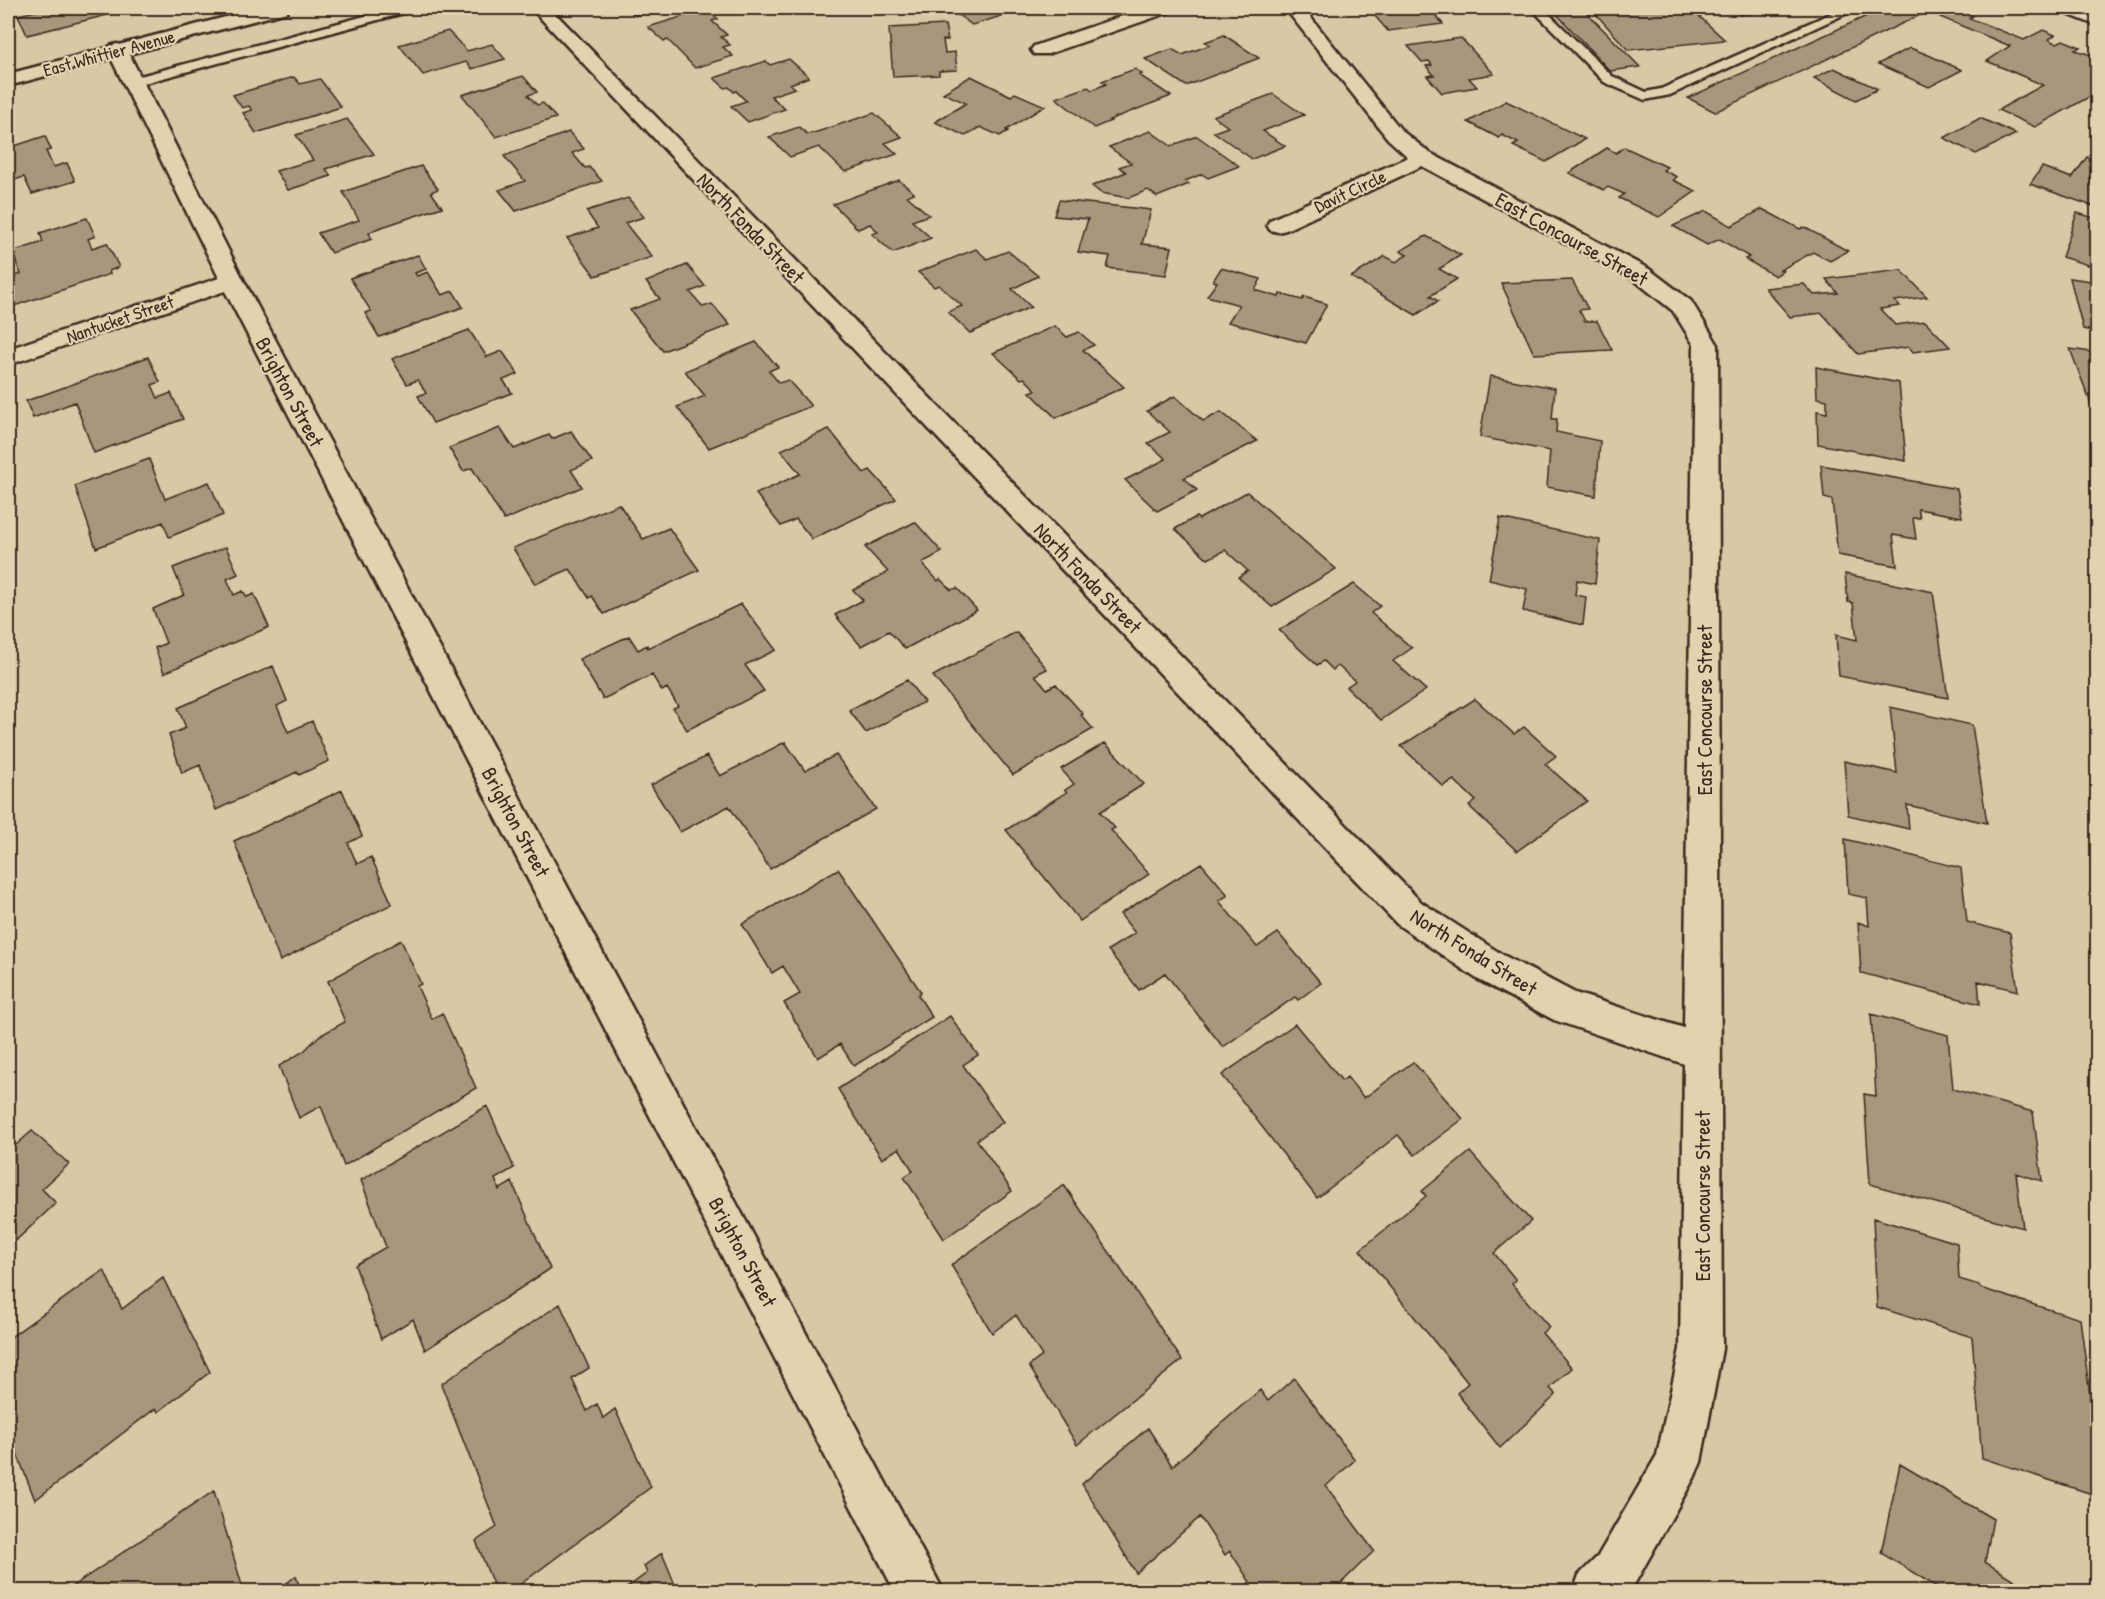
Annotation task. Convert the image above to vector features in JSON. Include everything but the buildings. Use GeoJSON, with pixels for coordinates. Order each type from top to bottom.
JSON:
{"type":"FeatureCollection","features":[{"type":"Feature","properties":{"kind":"street","name":"East Whittier Avenue"},"geometry":{"type":"LineString","coordinates":[[8,80],[280,8]]}},
{"type":"Feature","properties":{"kind":"street","name":"North Fonda Street"},"geometry":{"type":"LineString","coordinates":[[540,8],[1409,913],[1490,967],[1567,1008],[1703,1052]]}},
{"type":"Feature","properties":{"kind":"street"},"geometry":{"type":"LineString","coordinates":[[1041,50],[1163,8]]}},
{"type":"Feature","properties":{"kind":"street","name":"East Concourse Street"},"geometry":{"type":"LineString","coordinates":[[1294,8],[1395,135],[1422,158],[1641,274],[1682,306],[1706,345],[1701,1349],[1678,1461],[1615,1572],[1596,1592]]}},
{"type":"Feature","properties":{"kind":"street"},"geometry":{"type":"LineString","coordinates":[[2069,8],[2097,20]]}},
{"type":"Feature","properties":{"kind":"street","name":"Brighton Street"},"geometry":{"type":"LineString","coordinates":[[117,50],[232,281],[921,1592]]}},
{"type":"Feature","properties":{"kind":"street","name":"Davit Circle"},"geometry":{"type":"LineString","coordinates":[[1278,225],[1422,158]]}},
{"type":"Feature","properties":{"kind":"street","name":"Nantucket Street"},"geometry":{"type":"LineString","coordinates":[[8,357],[232,281]]}},
{"type":"Feature","properties":{"kind":"lane"},"geometry":{"type":"LineString","coordinates":[[133,82],[407,8]]}},
{"type":"Feature","properties":{"kind":"lane"},"geometry":{"type":"LineString","coordinates":[[1537,8],[1608,79],[1645,96],[1665,92],[1852,8]]}}]}
